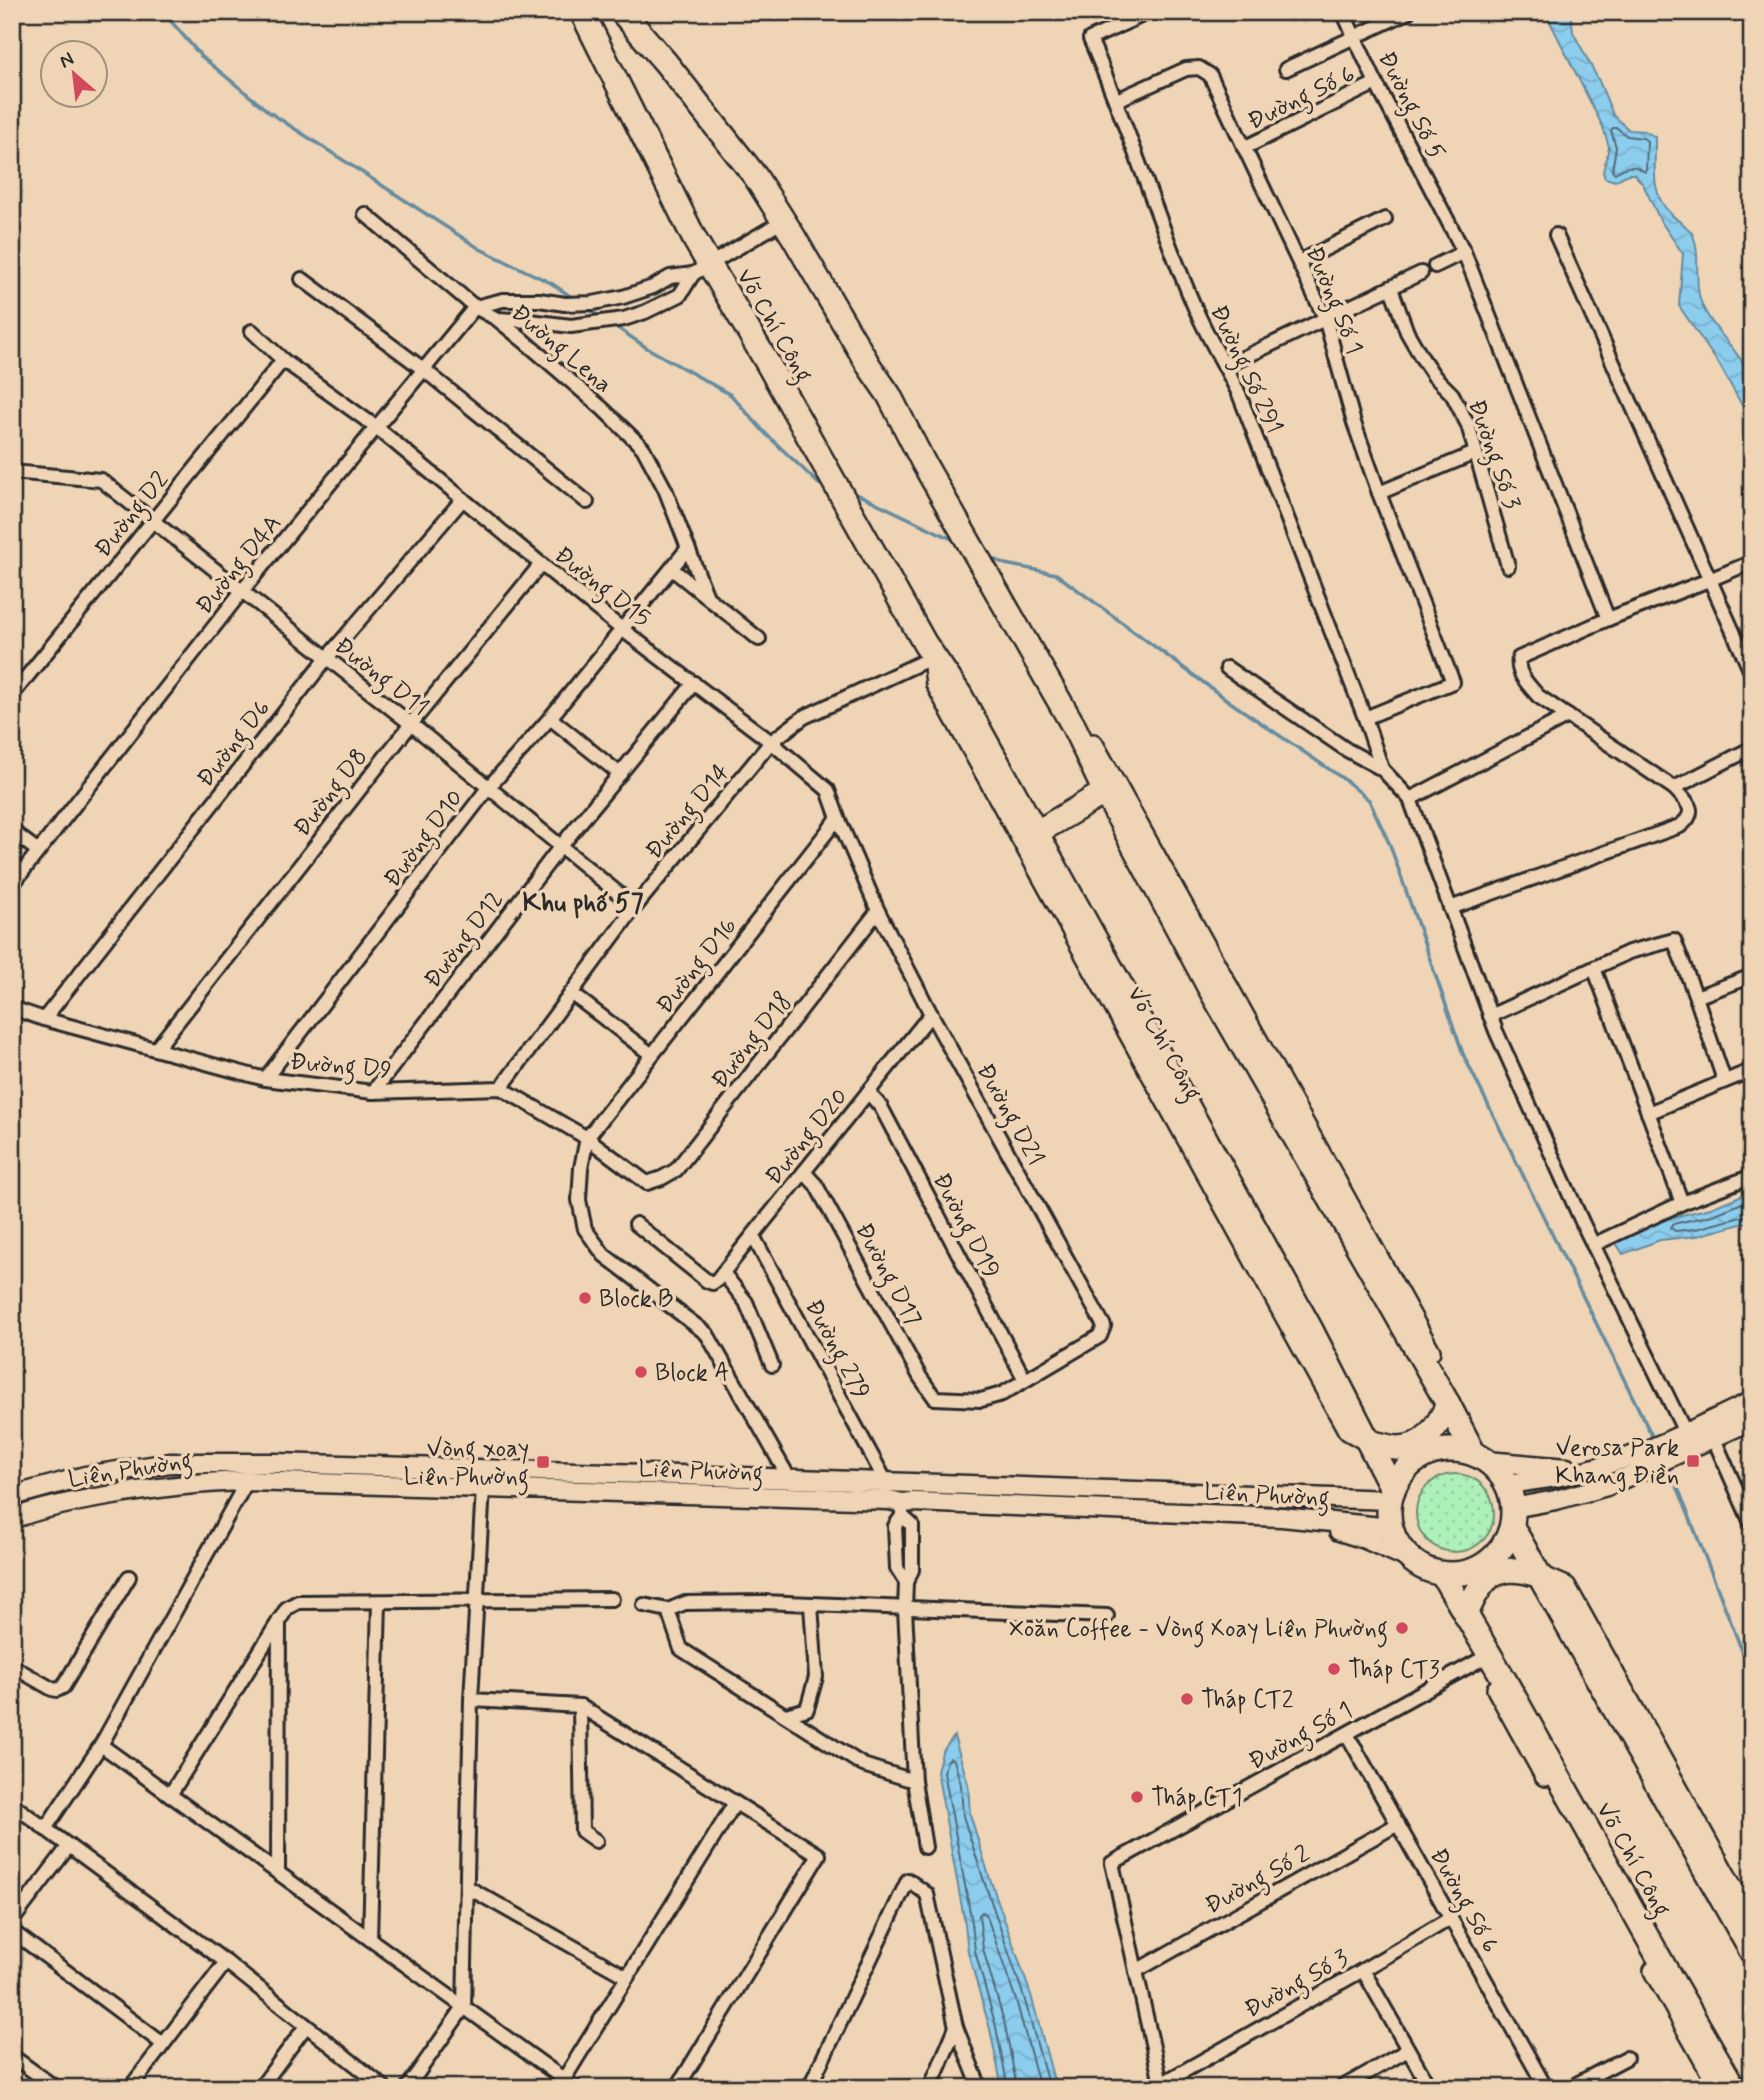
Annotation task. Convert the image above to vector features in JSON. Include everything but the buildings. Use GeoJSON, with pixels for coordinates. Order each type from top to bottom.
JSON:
{"type":"FeatureCollection","features":[{"type":"Feature","properties":{"kind":"highway","name":"Võ Chí Công"},"geometry":{"type":"LineString","coordinates":[[582,12],[676,202],[701,269],[768,365],[933,657],[960,695],[1310,1328],[1369,1442],[1390,1489]]}},
{"type":"Feature","properties":{"kind":"highway"},"geometry":{"type":"LineString","coordinates":[[622,12],[755,176],[889,395],[923,462],[1073,725],[1105,792],[1208,985],[1475,1451],[1499,1471],[1507,1484],[1516,1526],[1541,1576],[1752,1952]]}},
{"type":"Feature","properties":{"kind":"highway"},"geometry":{"type":"LineString","coordinates":[[1036,833],[1105,792]]}},
{"type":"Feature","properties":{"kind":"highway"},"geometry":{"type":"LineString","coordinates":[[1369,1442],[1396,1448],[1420,1442],[1436,1429],[1448,1404]]}},
{"type":"Feature","properties":{"kind":"highway"},"geometry":{"type":"LineString","coordinates":[[1475,1451],[1435,1452],[1417,1460],[1390,1489],[1391,1528],[1399,1546],[1410,1559],[1446,1580],[1470,1581],[1492,1571],[1509,1558],[1516,1526]]}},
{"type":"Feature","properties":{"kind":"highway"},"geometry":{"type":"LineString","coordinates":[[1466,1615],[1475,1592],[1494,1575],[1508,1569],[1541,1576]]}},
{"type":"Feature","properties":{"kind":"highway","name":"Võ Chí Công"},"geometry":{"type":"LineString","coordinates":[[1446,1580],[1505,1681],[1594,1851],[1734,2088]]}},
{"type":"Feature","properties":{"kind":"main road"},"geometry":{"type":"LineString","coordinates":[[636,12],[747,151],[755,176]]}},
{"type":"Feature","properties":{"kind":"main road","name":"Võ Chí Công"},"geometry":{"type":"LineString","coordinates":[[933,657],[936,684],[1348,1430],[1369,1442]]}},
{"type":"Feature","properties":{"kind":"main road"},"geometry":{"type":"LineString","coordinates":[[1073,725],[1089,737],[1447,1381],[1448,1404]]}},
{"type":"Feature","properties":{"kind":"main road"},"geometry":{"type":"LineString","coordinates":[[1541,1576],[1566,1587],[1752,1923]]}},
{"type":"Feature","properties":{"kind":"main road","name":"Võ Chí Công"},"geometry":{"type":"LineString","coordinates":[[1594,1851],[1720,2088]]}},
{"type":"Feature","properties":{"kind":"street","name":"Đường Số 291"},"geometry":{"type":"LineString","coordinates":[[1149,12],[1090,39],[1117,100],[1146,184],[1194,306],[1239,394],[1365,718],[1382,769]]}},
{"type":"Feature","properties":{"kind":"street","name":"Đường Số 5"},"geometry":{"type":"LineString","coordinates":[[1343,12],[1376,83],[1464,252],[1608,619]]}},
{"type":"Feature","properties":{"kind":"street"},"geometry":{"type":"LineString","coordinates":[[1286,69],[1408,12]]}},
{"type":"Feature","properties":{"kind":"street","name":"Đường Số 1"},"geometry":{"type":"LineString","coordinates":[[1117,100],[1186,69],[1199,68],[1210,75],[1325,318],[1354,423],[1453,682],[1365,718]]}},
{"type":"Feature","properties":{"kind":"street","name":"Đường Số 6"},"geometry":{"type":"LineString","coordinates":[[1244,148],[1376,83]]}},
{"type":"Feature","properties":{"kind":"street","name":"Đường Lena"},"geometry":{"type":"LineString","coordinates":[[365,214],[475,307],[497,319],[643,447],[665,489],[707,597]]}},
{"type":"Feature","properties":{"kind":"street"},"geometry":{"type":"LineString","coordinates":[[1298,262],[1385,219]]}},
{"type":"Feature","properties":{"kind":"street"},"geometry":{"type":"LineString","coordinates":[[475,307],[503,300],[539,300],[565,304],[593,303],[623,297],[701,269],[788,228]]}},
{"type":"Feature","properties":{"kind":"street"},"geometry":{"type":"LineString","coordinates":[[1556,235],[1752,674]]}},
{"type":"Feature","properties":{"kind":"street"},"geometry":{"type":"LineString","coordinates":[[1435,265],[1464,252]]}},
{"type":"Feature","properties":{"kind":"street"},"geometry":{"type":"LineString","coordinates":[[497,319],[571,326],[624,319],[663,305],[680,295],[701,269]]}},
{"type":"Feature","properties":{"kind":"street"},"geometry":{"type":"LineString","coordinates":[[1226,366],[1421,273]]}},
{"type":"Feature","properties":{"kind":"street"},"geometry":{"type":"LineString","coordinates":[[302,279],[423,369],[587,502]]}},
{"type":"Feature","properties":{"kind":"street"},"geometry":{"type":"LineString","coordinates":[[653,287],[663,305]]}},
{"type":"Feature","properties":{"kind":"street","name":"Đường Số 3"},"geometry":{"type":"LineString","coordinates":[[1391,288],[1407,332],[1422,358],[1461,407],[1508,566]]}},
{"type":"Feature","properties":{"kind":"street","name":"Đường D4A"},"geometry":{"type":"LineString","coordinates":[[12,885],[242,591],[475,307]]}},
{"type":"Feature","properties":{"kind":"street","name":"Đường D15"},"geometry":{"type":"LineString","coordinates":[[252,331],[283,360],[376,427],[623,630],[771,742],[828,790],[878,911]]}},
{"type":"Feature","properties":{"kind":"street","name":"Đường D2"},"geometry":{"type":"LineString","coordinates":[[12,695],[283,360]]}},
{"type":"Feature","properties":{"kind":"street"},"geometry":{"type":"LineString","coordinates":[[1379,493],[1475,453]]}},
{"type":"Feature","properties":{"kind":"street","name":"Đường D11"},"geometry":{"type":"LineString","coordinates":[[12,472],[101,480],[411,724],[635,906]]}},
{"type":"Feature","properties":{"kind":"street","name":"Đường D6"},"geometry":{"type":"LineString","coordinates":[[44,1019],[326,659],[464,499]]}},
{"type":"Feature","properties":{"kind":"street","name":"Đường D10"},"geometry":{"type":"LineString","coordinates":[[265,1079],[488,788],[550,718],[688,548]]}},
{"type":"Feature","properties":{"kind":"street"},"geometry":{"type":"LineString","coordinates":[[1450,908],[1680,826],[1687,821],[1690,807],[1674,788],[1538,696],[1518,667],[1519,658],[1608,619],[1752,562]]}},
{"type":"Feature","properties":{"kind":"street","name":"Đường D8"},"geometry":{"type":"LineString","coordinates":[[156,1049],[411,724],[541,564]]}},
{"type":"Feature","properties":{"kind":"street"},"geometry":{"type":"LineString","coordinates":[[672,569],[758,639]]}},
{"type":"Feature","properties":{"kind":"street","name":"Đường D14"},"geometry":{"type":"LineString","coordinates":[[501,1088],[635,906],[771,742],[804,718],[933,657]]}},
{"type":"Feature","properties":{"kind":"street"},"geometry":{"type":"LineString","coordinates":[[1227,668],[1347,750],[1382,769],[1410,799],[1490,1016],[1593,1245],[1690,1440]]}},
{"type":"Feature","properties":{"kind":"street","name":"Đường D12"},"geometry":{"type":"LineString","coordinates":[[373,1092],[561,846],[694,683]]}},
{"type":"Feature","properties":{"kind":"street"},"geometry":{"type":"LineString","coordinates":[[1410,799],[1568,716]]}},
{"type":"Feature","properties":{"kind":"street"},"geometry":{"type":"LineString","coordinates":[[550,718],[620,774]]}},
{"type":"Feature","properties":{"kind":"street"},"geometry":{"type":"LineString","coordinates":[[1674,788],[1752,748]]}},
{"type":"Feature","properties":{"kind":"street","name":"Đường D16"},"geometry":{"type":"LineString","coordinates":[[587,1138],[838,818]]}},
{"type":"Feature","properties":{"kind":"street"},"geometry":{"type":"LineString","coordinates":[[12,831],[38,851]]}},
{"type":"Feature","properties":{"kind":"street","name":"Đường D21"},"geometry":{"type":"LineString","coordinates":[[878,911],[931,1014],[1104,1326],[1100,1336],[1025,1380]]}},
{"type":"Feature","properties":{"kind":"street","name":"Đường D18"},"geometry":{"type":"LineString","coordinates":[[587,1138],[647,1183],[676,1170],[878,911]]}},
{"type":"Feature","properties":{"kind":"street"},"geometry":{"type":"LineString","coordinates":[[1490,1016],[1629,953],[1674,940],[1724,1080]]}},
{"type":"Feature","properties":{"kind":"street"},"geometry":{"type":"LineString","coordinates":[[1594,968],[1682,1203]]}},
{"type":"Feature","properties":{"kind":"street"},"geometry":{"type":"LineString","coordinates":[[1696,997],[1752,975]]}},
{"type":"Feature","properties":{"kind":"street"},"geometry":{"type":"LineString","coordinates":[[571,993],[652,1055]]}},
{"type":"Feature","properties":{"kind":"street","name":"Đường D9"},"geometry":{"type":"LineString","coordinates":[[12,1008],[265,1079],[373,1092],[501,1088]]}},
{"type":"Feature","properties":{"kind":"street","name":"Đường D20"},"geometry":{"type":"LineString","coordinates":[[636,1224],[712,1283],[724,1274],[931,1014]]}},
{"type":"Feature","properties":{"kind":"street"},"geometry":{"type":"LineString","coordinates":[[1648,1113],[1752,1070]]}},
{"type":"Feature","properties":{"kind":"street"},"geometry":{"type":"LineString","coordinates":[[501,1088],[587,1138],[581,1168],[579,1200],[585,1230],[604,1255],[707,1334],[789,1478]]}},
{"type":"Feature","properties":{"kind":"street","name":"Đường D19"},"geometry":{"type":"LineString","coordinates":[[868,1092],[881,1107],[1025,1380]]}},
{"type":"Feature","properties":{"kind":"street","name":"Đường D17"},"geometry":{"type":"LineString","coordinates":[[804,1172],[816,1185],[920,1377],[935,1398],[981,1400],[1002,1394],[1025,1380]]}},
{"type":"Feature","properties":{"kind":"street"},"geometry":{"type":"LineString","coordinates":[[1593,1245],[1682,1203],[1752,1176]]}},
{"type":"Feature","properties":{"kind":"street","name":"Đường 279"},"geometry":{"type":"LineString","coordinates":[[753,1236],[894,1482]]}},
{"type":"Feature","properties":{"kind":"street"},"geometry":{"type":"LineString","coordinates":[[724,1274],[746,1302],[772,1365]]}},
{"type":"Feature","properties":{"kind":"street"},"geometry":{"type":"LineString","coordinates":[[1516,1526],[1556,1500],[1607,1486],[1646,1459],[1690,1440],[1752,1401]]}},
{"type":"Feature","properties":{"kind":"street"},"geometry":{"type":"LineString","coordinates":[[1690,1440],[1714,1439],[1752,1420]]}},
{"type":"Feature","properties":{"kind":"street"},"geometry":{"type":"LineString","coordinates":[[1714,1439],[1752,1525]]}},
{"type":"Feature","properties":{"kind":"street"},"geometry":{"type":"LineString","coordinates":[[1475,1451],[1560,1468],[1598,1467]]}},
{"type":"Feature","properties":{"kind":"street"},"geometry":{"type":"LineString","coordinates":[[1507,1484],[1646,1459]]}},
{"type":"Feature","properties":{"kind":"street","name":"Liên Phường"},"geometry":{"type":"LineString","coordinates":[[12,1496],[85,1476],[170,1463],[276,1463],[894,1482],[1390,1489]]}},
{"type":"Feature","properties":{"kind":"street"},"geometry":{"type":"LineString","coordinates":[[45,1829],[101,1745],[247,1481]]}},
{"type":"Feature","properties":{"kind":"street","name":"Liên Phường"},"geometry":{"type":"LineString","coordinates":[[12,1519],[37,1510],[161,1486],[247,1481],[889,1500],[902,1509],[914,1502],[1282,1517],[1391,1528]]}},
{"type":"Feature","properties":{"kind":"street"},"geometry":{"type":"LineString","coordinates":[[894,1482],[902,1509],[912,1525],[912,1570],[906,1582],[905,1609],[914,1781],[925,1847]]}},
{"type":"Feature","properties":{"kind":"street"},"geometry":{"type":"LineString","coordinates":[[407,2088],[464,2007],[471,1700],[483,1488]]}},
{"type":"Feature","properties":{"kind":"street"},"geometry":{"type":"LineString","coordinates":[[1282,1517],[1296,1524],[1345,1532],[1410,1559]]}},
{"type":"Feature","properties":{"kind":"street"},"geometry":{"type":"LineString","coordinates":[[12,1666],[52,1689],[63,1687],[129,1577]]}},
{"type":"Feature","properties":{"kind":"street"},"geometry":{"type":"LineString","coordinates":[[170,1795],[279,1619],[287,1608],[298,1602],[612,1599]]}},
{"type":"Feature","properties":{"kind":"street"},"geometry":{"type":"LineString","coordinates":[[370,1939],[379,1602]]}},
{"type":"Feature","properties":{"kind":"street"},"geometry":{"type":"LineString","coordinates":[[644,1605],[668,1610],[685,1603],[763,1602],[1107,1616]]}},
{"type":"Feature","properties":{"kind":"street"},"geometry":{"type":"LineString","coordinates":[[786,1715],[807,1709],[816,1677],[811,1605]]}},
{"type":"Feature","properties":{"kind":"street"},"geometry":{"type":"LineString","coordinates":[[668,1610],[681,1649],[863,1765],[914,1781]]}},
{"type":"Feature","properties":{"kind":"street"},"geometry":{"type":"LineString","coordinates":[[278,1873],[279,1619]]}},
{"type":"Feature","properties":{"kind":"street","name":"Đường Số 1"},"geometry":{"type":"LineString","coordinates":[[1161,2086],[1112,1863],[1489,1655]]}},
{"type":"Feature","properties":{"kind":"street"},"geometry":{"type":"LineString","coordinates":[[471,1700],[580,1706],[819,1855],[677,2088]]}},
{"type":"Feature","properties":{"kind":"street"},"geometry":{"type":"LineString","coordinates":[[580,1706],[582,1831],[596,1841]]}},
{"type":"Feature","properties":{"kind":"street","name":"Đường Số 6"},"geometry":{"type":"LineString","coordinates":[[1347,1734],[1546,2088]]}},
{"type":"Feature","properties":{"kind":"street"},"geometry":{"type":"LineString","coordinates":[[101,1745],[576,2088]]}},
{"type":"Feature","properties":{"kind":"street"},"geometry":{"type":"LineString","coordinates":[[564,2078],[735,1803]]}},
{"type":"Feature","properties":{"kind":"street"},"geometry":{"type":"LineString","coordinates":[[12,1804],[226,1962],[385,2088]]}},
{"type":"Feature","properties":{"kind":"street","name":"Đường Số 2"},"geometry":{"type":"LineString","coordinates":[[1136,1971],[1398,1824]]}},
{"type":"Feature","properties":{"kind":"street"},"geometry":{"type":"LineString","coordinates":[[12,1921],[69,1846]]}},
{"type":"Feature","properties":{"kind":"street"},"geometry":{"type":"LineString","coordinates":[[809,2088],[908,1880],[927,1894],[956,2027],[980,2088]]}},
{"type":"Feature","properties":{"kind":"street"},"geometry":{"type":"LineString","coordinates":[[467,1887],[627,1977]]}},
{"type":"Feature","properties":{"kind":"street","name":"Đường Số 3"},"geometry":{"type":"LineString","coordinates":[[1161,2086],[1451,1918]]}},
{"type":"Feature","properties":{"kind":"street"},"geometry":{"type":"LineString","coordinates":[[12,1931],[163,2044]]}},
{"type":"Feature","properties":{"kind":"street"},"geometry":{"type":"LineString","coordinates":[[130,2088],[226,1962]]}},
{"type":"Feature","properties":{"kind":"street"},"geometry":{"type":"LineString","coordinates":[[1363,1970],[1430,2088]]}},
{"type":"Feature","properties":{"kind":"street"},"geometry":{"type":"LineString","coordinates":[[260,2088],[306,2026]]}},
{"type":"Feature","properties":{"kind":"street"},"geometry":{"type":"LineString","coordinates":[[930,2088],[956,2027]]}},
{"type":"Feature","properties":{"kind":"street"},"geometry":{"type":"LineString","coordinates":[[1341,2088],[1408,2050]]}},
{"type":"Feature","properties":{"kind":"street"},"geometry":{"type":"LineString","coordinates":[[12,2056],[56,2088]]}},
{"type":"Feature","properties":{"kind":"street"},"geometry":{"type":"LineString","coordinates":[[1569,2088],[1626,2058]]}},
{"type":"Feature","properties":{"kind":"green space"},"geometry":{"type":"Polygon","coordinates":[[[1455,1474],[1470,1477],[1483,1485],[1491,1498],[1494,1513],[1491,1528],[1483,1541],[1470,1549],[1455,1552],[1440,1549],[1427,1541],[1419,1528],[1416,1513],[1419,1498],[1427,1485],[1440,1477],[1455,1474]]]}},
{"type":"Feature","properties":{"kind":"water"},"geometry":{"type":"Polygon","coordinates":[[[1545,12],[1571,12],[1573,32],[1599,81],[1613,115],[1629,130],[1645,131],[1655,137],[1655,177],[1659,196],[1663,205],[1693,235],[1697,251],[1700,299],[1711,322],[1736,352],[1748,374],[1753,391],[1752,423],[1720,366],[1679,306],[1683,254],[1660,220],[1643,184],[1634,174],[1615,181],[1605,178],[1603,172],[1609,147],[1603,127],[1545,12]]]}},
{"type":"Feature","properties":{"kind":"water"},"geometry":{"type":"Polygon","coordinates":[[[1752,1191],[1752,1221],[1697,1236],[1660,1240],[1623,1254],[1614,1240],[1648,1223],[1711,1208],[1752,1191]]]}},
{"type":"Feature","properties":{"kind":"water"},"geometry":{"type":"Polygon","coordinates":[[[954,1736],[968,1784],[970,1814],[1031,1995],[1056,2088],[1002,2088],[990,2029],[968,1952],[937,1771],[942,1752],[954,1736]]]}},
{"type":"Feature","properties":{"kind":"waterway"},"geometry":{"type":"LineString","coordinates":[[163,12],[201,56],[269,112],[480,249],[551,283],[576,300]]}},
{"type":"Feature","properties":{"kind":"waterway"},"geometry":{"type":"LineString","coordinates":[[585,307],[602,318]]}},
{"type":"Feature","properties":{"kind":"waterway"},"geometry":{"type":"LineString","coordinates":[[612,324],[647,348],[731,395],[766,434],[819,484],[826,487]]}},
{"type":"Feature","properties":{"kind":"waterway"},"geometry":{"type":"LineString","coordinates":[[851,493],[958,542]]}},
{"type":"Feature","properties":{"kind":"waterway"},"geometry":{"type":"LineString","coordinates":[[987,556],[1005,564],[1056,574],[1230,702],[1345,780],[1369,800],[1390,845],[1463,1054],[1655,1442]]}},
{"type":"Feature","properties":{"kind":"waterway"},"geometry":{"type":"LineString","coordinates":[[1666,1464],[1752,1676]]}},
{"type":"Feature","properties":{"kind":"place","name":"Block B"},"geometry":{"type":"Point","coordinates":[585,1298]}},
{"type":"Feature","properties":{"kind":"place","name":"Block A"},"geometry":{"type":"Point","coordinates":[641,1372]}},
{"type":"Feature","properties":{"kind":"place","name":"Verosa Park Khang Điền"},"geometry":{"type":"Point","coordinates":[1693,1461]}},
{"type":"Feature","properties":{"kind":"place","name":"Vòng xoay Liên Phường"},"geometry":{"type":"Point","coordinates":[543,1462]}},
{"type":"Feature","properties":{"kind":"place","name":"Xoăn Coffee - Vòng Xoay Liên Phường"},"geometry":{"type":"Point","coordinates":[1402,1628]}},
{"type":"Feature","properties":{"kind":"place","name":"Tháp CT3"},"geometry":{"type":"Point","coordinates":[1334,1669]}},
{"type":"Feature","properties":{"kind":"place","name":"Tháp CT2"},"geometry":{"type":"Point","coordinates":[1187,1699]}},
{"type":"Feature","properties":{"kind":"place","name":"Tháp CT1"},"geometry":{"type":"Point","coordinates":[1137,1797]}},
{"type":"Feature","properties":{"kind":"district","name":"Khu phố 57"},"geometry":{"type":"Point","coordinates":[583,902]}}]}
